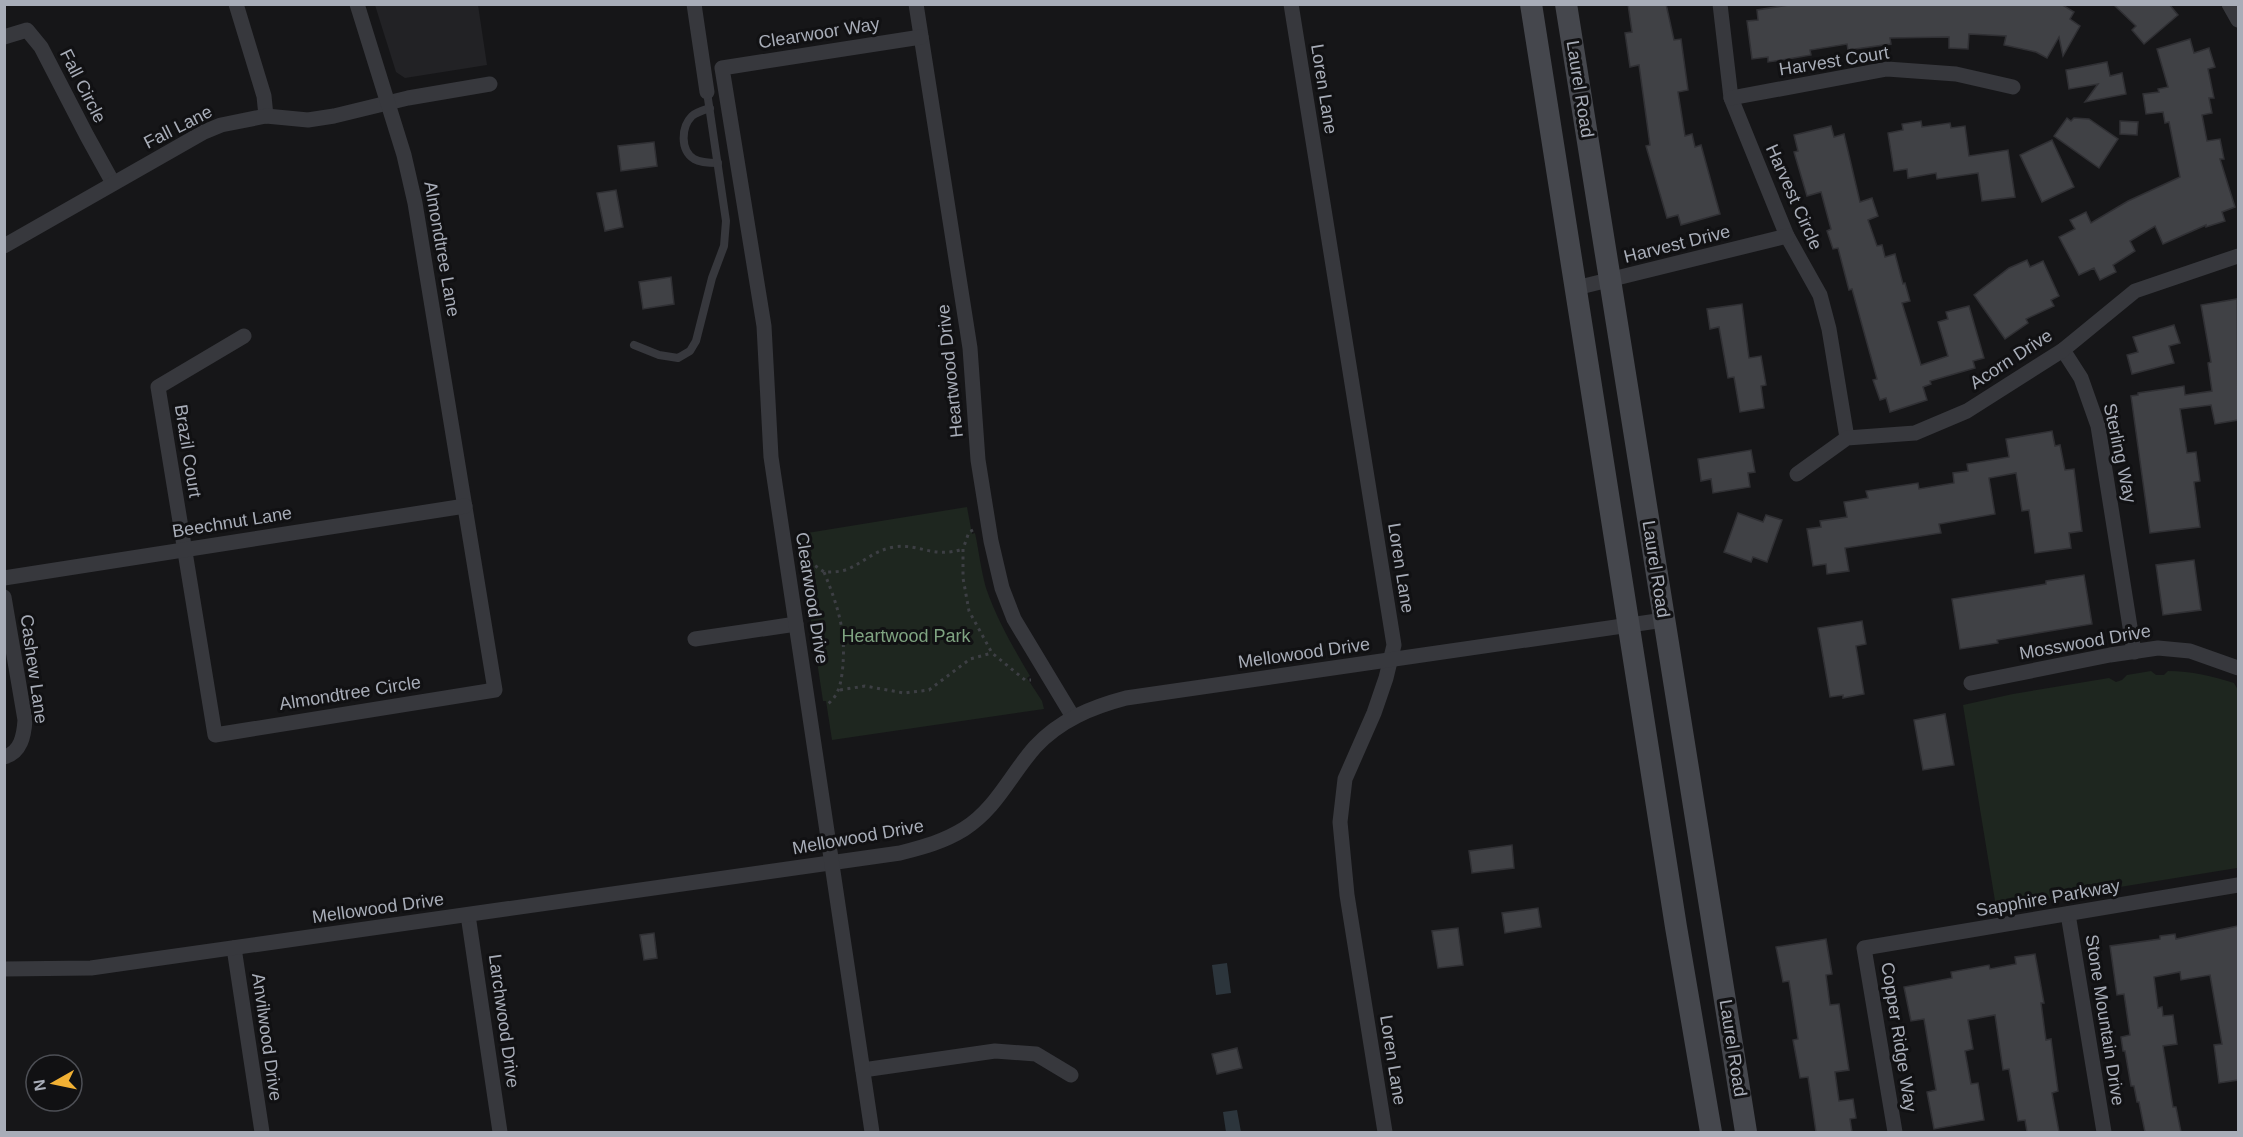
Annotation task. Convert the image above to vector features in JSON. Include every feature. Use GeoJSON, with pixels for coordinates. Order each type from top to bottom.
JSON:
{"type":"FeatureCollection","features":[{"type":"Feature","properties":{"kind":"main road","name":"Laurel Road"},"geometry":{"type":"LineString","coordinates":[[1531,4],[1676,927],[1711,1132]]}},
{"type":"Feature","properties":{"kind":"main road","name":"Laurel Road"},"geometry":{"type":"LineString","coordinates":[[1566,4],[1746,1132]]}},
{"type":"Feature","properties":{"kind":"main road"},"geometry":{"type":"LineString","coordinates":[[1676,927],[1694,924],[1701,929],[1707,964],[1724,997]]}},
{"type":"Feature","properties":{"kind":"street"},"geometry":{"type":"LineString","coordinates":[[236,4],[264,96],[266,116]]}},
{"type":"Feature","properties":{"kind":"street","name":"Almondtree Lane"},"geometry":{"type":"LineString","coordinates":[[357,4],[404,155],[416,203],[465,506]]}},
{"type":"Feature","properties":{"kind":"street"},"geometry":{"type":"LineString","coordinates":[[694,4],[707,92]]}},
{"type":"Feature","properties":{"kind":"street","name":"Heartwood Drive"},"geometry":{"type":"LineString","coordinates":[[916,4],[970,348],[978,460],[991,541],[1002,588],[1014,619],[1073,717]]}},
{"type":"Feature","properties":{"kind":"street","name":"Loren Lane"},"geometry":{"type":"LineString","coordinates":[[1291,4],[1393,641],[1391,661],[1374,713],[1345,779],[1340,822],[1347,895],[1385,1132]]}},
{"type":"Feature","properties":{"kind":"street","name":"Harvest Circle"},"geometry":{"type":"LineString","coordinates":[[1720,4],[1731,98],[1787,236],[1820,295],[1829,329],[1847,438]]}},
{"type":"Feature","properties":{"kind":"street"},"geometry":{"type":"LineString","coordinates":[[2229,4],[2238,20]]}},
{"type":"Feature","properties":{"kind":"street","name":"Fall Circle"},"geometry":{"type":"LineString","coordinates":[[4,37],[27,30],[41,47],[113,183]]}},
{"type":"Feature","properties":{"kind":"street","name":"Clearwoor Way"},"geometry":{"type":"LineString","coordinates":[[722,68],[921,37]]}},
{"type":"Feature","properties":{"kind":"street","name":"Clearwood Drive"},"geometry":{"type":"LineString","coordinates":[[722,68],[764,326],[771,457],[872,1132]]}},
{"type":"Feature","properties":{"kind":"street","name":"Harvest Court"},"geometry":{"type":"LineString","coordinates":[[1731,98],[1887,69],[1956,74],[2013,87]]}},
{"type":"Feature","properties":{"kind":"street","name":"Fall Lane"},"geometry":{"type":"LineString","coordinates":[[4,246],[204,132],[221,125],[266,116],[308,120],[490,84]]}},
{"type":"Feature","properties":{"kind":"street","name":"Harvest Drive"},"geometry":{"type":"LineString","coordinates":[[1576,288],[1787,236]]}},
{"type":"Feature","properties":{"kind":"street","name":"Acorn Drive"},"geometry":{"type":"LineString","coordinates":[[1847,438],[1915,433],[1967,411],[2063,350],[2135,291],[2238,256]]}},
{"type":"Feature","properties":{"kind":"street","name":"Brazil Court"},"geometry":{"type":"LineString","coordinates":[[185,549],[158,387],[244,336]]}},
{"type":"Feature","properties":{"kind":"street","name":"Sterling Way"},"geometry":{"type":"LineString","coordinates":[[2063,350],[2081,378],[2098,426],[2134,652]]}},
{"type":"Feature","properties":{"kind":"street"},"geometry":{"type":"LineString","coordinates":[[1797,474],[1847,438]]}},
{"type":"Feature","properties":{"kind":"street","name":"Almondtree Circle"},"geometry":{"type":"LineString","coordinates":[[185,549],[215,735],[495,690],[465,506]]}},
{"type":"Feature","properties":{"kind":"street","name":"Beechnut Lane"},"geometry":{"type":"LineString","coordinates":[[4,578],[465,506]]}},
{"type":"Feature","properties":{"kind":"street","name":"Cashew Lane"},"geometry":{"type":"LineString","coordinates":[[4,597],[25,720],[20,746],[10,756],[4,757]]}},
{"type":"Feature","properties":{"kind":"street","name":"Mellowood Drive"},"geometry":{"type":"LineString","coordinates":[[4,969],[91,968],[900,853],[934,844],[965,828],[997,801],[1035,748],[1053,731],[1073,717],[1105,703],[1126,698],[1664,620]]}},
{"type":"Feature","properties":{"kind":"street"},"geometry":{"type":"LineString","coordinates":[[695,639],[796,624]]}},
{"type":"Feature","properties":{"kind":"street","name":"Mosswood Drive"},"geometry":{"type":"LineString","coordinates":[[1971,683],[2158,648],[2190,651],[2238,668]]}},
{"type":"Feature","properties":{"kind":"street","name":"Sapphire Parkway"},"geometry":{"type":"LineString","coordinates":[[1864,948],[2238,885]]}},
{"type":"Feature","properties":{"kind":"street","name":"Stone Mountain Drive"},"geometry":{"type":"LineString","coordinates":[[2068,914],[2104,1132]]}},
{"type":"Feature","properties":{"kind":"street","name":"Larchwood Drive"},"geometry":{"type":"LineString","coordinates":[[468,915],[500,1132]]}},
{"type":"Feature","properties":{"kind":"street","name":"Anvilwood Drive"},"geometry":{"type":"LineString","coordinates":[[234,948],[262,1132]]}},
{"type":"Feature","properties":{"kind":"street","name":"Copper Ridge Way"},"geometry":{"type":"LineString","coordinates":[[1864,948],[1895,1132]]}},
{"type":"Feature","properties":{"kind":"street"},"geometry":{"type":"LineString","coordinates":[[863,1070],[995,1051],[1036,1054],[1071,1075]]}},
{"type":"Feature","properties":{"kind":"lane"},"geometry":{"type":"LineString","coordinates":[[634,345],[659,355],[678,358],[690,351],[696,341],[712,278],[724,246],[726,221],[707,92]]}},
{"type":"Feature","properties":{"kind":"lane"},"geometry":{"type":"LineString","coordinates":[[710,108],[693,115],[687,124],[684,144],[694,159],[718,163]]}},
{"type":"Feature","properties":{"kind":"path"},"geometry":{"type":"LineString","coordinates":[[973,530],[969,532],[963,549],[963,578],[969,611],[992,653],[1025,680],[1031,680]]}},
{"type":"Feature","properties":{"kind":"path"},"geometry":{"type":"LineString","coordinates":[[824,572],[848,569],[878,551],[895,546],[911,546],[940,554],[963,549]]}},
{"type":"Feature","properties":{"kind":"path"},"geometry":{"type":"LineString","coordinates":[[802,556],[824,572],[840,615],[845,642],[840,690],[832,702],[825,706]]}},
{"type":"Feature","properties":{"kind":"path"},"geometry":{"type":"LineString","coordinates":[[840,690],[865,686],[904,693],[928,690],[970,659],[992,653]]}},
{"type":"Feature","properties":{"kind":"shaded area"},"geometry":{"type":"Polygon","coordinates":[[[375,5],[478,5],[487,65],[405,78],[396,72],[375,5]]]}},
{"type":"Feature","properties":{"kind":"shaded area"},"geometry":{"type":"Polygon","coordinates":[[[1227,963],[1231,993],[1216,995],[1212,965],[1227,963]]]}},
{"type":"Feature","properties":{"kind":"shaded area"},"geometry":{"type":"Polygon","coordinates":[[[1237,1110],[1241,1132],[1226,1132],[1223,1112],[1237,1110]]]}},
{"type":"Feature","properties":{"kind":"green space","name":"Heartwood Park"},"geometry":{"type":"Polygon","coordinates":[[[967,507],[990,600],[1030,676],[1027,678],[1042,701],[1044,709],[832,740],[826,701],[823,701],[802,562],[805,561],[801,534],[967,507]]]}},
{"type":"Feature","properties":{"kind":"green space"},"geometry":{"type":"Polygon","coordinates":[[[2151,671],[2156,675],[2164,675],[2168,671],[2210,676],[2234,683],[2238,690],[2237,868],[1996,907],[1963,705],[2109,678],[2116,682],[2127,675],[2151,671]]]}},
{"type":"Feature","properties":{"kind":"building"},"geometry":{"type":"Polygon","coordinates":[[[1628,4],[1666,4],[1674,40],[1681,39],[1688,90],[1678,92],[1685,136],[1692,134],[1695,147],[1701,145],[1720,214],[1681,225],[1678,215],[1667,218],[1646,146],[1650,145],[1639,65],[1630,67],[1625,33],[1632,32],[1628,4]]]}},
{"type":"Feature","properties":{"kind":"building"},"geometry":{"type":"Polygon","coordinates":[[[1795,4],[2061,4],[2074,12],[2070,19],[2080,26],[2063,56],[2059,37],[2047,58],[2036,52],[2004,45],[2006,36],[1969,34],[1968,49],[1949,48],[1949,37],[1890,38],[1891,44],[1848,50],[1847,44],[1810,50],[1811,55],[1788,59],[1768,62],[1768,57],[1752,59],[1747,21],[1758,20],[1757,10],[1795,4]]]}},
{"type":"Feature","properties":{"kind":"building"},"geometry":{"type":"Polygon","coordinates":[[[2113,4],[2169,4],[2178,15],[2144,44],[2132,30],[2136,26],[2113,4]]]}},
{"type":"Feature","properties":{"kind":"building"},"geometry":{"type":"Polygon","coordinates":[[[2190,39],[2194,53],[2209,48],[2215,67],[2208,69],[2214,98],[2209,98],[2212,113],[2202,115],[2207,141],[2220,139],[2224,159],[2220,159],[2235,207],[2222,212],[2225,221],[2206,227],[2206,225],[2163,244],[2155,226],[2130,241],[2135,251],[2113,265],[2116,272],[2100,280],[2094,268],[2079,275],[2059,237],[2075,229],[2070,220],[2086,212],[2091,223],[2128,201],[2180,177],[2169,122],[2165,123],[2163,112],[2146,114],[2143,94],[2159,92],[2158,89],[2168,87],[2157,49],[2190,39]]]}},
{"type":"Feature","properties":{"kind":"building"},"geometry":{"type":"Polygon","coordinates":[[[2107,62],[2110,76],[2122,73],[2126,94],[2085,102],[2098,84],[2069,89],[2066,70],[2107,62]]]}},
{"type":"Feature","properties":{"kind":"building"},"geometry":{"type":"Polygon","coordinates":[[[2067,118],[2071,121],[2074,118],[2089,119],[2118,139],[2099,168],[2054,136],[2067,118]]]}},
{"type":"Feature","properties":{"kind":"building"},"geometry":{"type":"Polygon","coordinates":[[[1921,121],[1922,127],[1950,123],[1951,128],[1965,126],[1969,156],[2008,150],[2015,197],[1982,201],[1978,173],[1937,179],[1936,173],[1908,178],[1907,169],[1894,171],[1888,133],[1903,130],[1902,124],[1921,121]]]}},
{"type":"Feature","properties":{"kind":"building"},"geometry":{"type":"Polygon","coordinates":[[[2120,121],[2138,122],[2137,135],[2120,134],[2120,121]]]}},
{"type":"Feature","properties":{"kind":"building"},"geometry":{"type":"Polygon","coordinates":[[[1831,126],[1834,137],[1844,134],[1860,202],[1872,198],[1878,216],[1868,220],[1877,246],[1882,245],[1885,257],[1895,254],[1910,301],[1902,303],[1921,365],[1948,356],[1938,322],[1948,319],[1946,312],[1969,306],[1984,358],[1973,361],[1975,368],[1930,381],[1931,384],[1923,387],[1927,400],[1890,412],[1886,398],[1880,400],[1873,380],[1877,379],[1852,289],[1849,290],[1838,248],[1833,249],[1827,231],[1831,229],[1821,192],[1807,196],[1794,152],[1798,151],[1794,135],[1831,126]]]}},
{"type":"Feature","properties":{"kind":"building"},"geometry":{"type":"Polygon","coordinates":[[[2052,140],[2074,187],[2042,202],[2020,155],[2052,140]]]}},
{"type":"Feature","properties":{"kind":"building"},"geometry":{"type":"Polygon","coordinates":[[[654,142],[657,166],[621,171],[618,146],[654,142]]]}},
{"type":"Feature","properties":{"kind":"building"},"geometry":{"type":"Polygon","coordinates":[[[616,190],[623,227],[605,231],[597,193],[616,190]]]}},
{"type":"Feature","properties":{"kind":"building"},"geometry":{"type":"Polygon","coordinates":[[[2027,260],[2030,267],[2043,261],[2059,296],[2051,300],[2054,306],[2026,319],[2028,323],[2005,339],[1974,295],[2009,268],[2027,260]]]}},
{"type":"Feature","properties":{"kind":"building"},"geometry":{"type":"Polygon","coordinates":[[[671,277],[674,304],[643,309],[639,282],[671,277]]]}},
{"type":"Feature","properties":{"kind":"building"},"geometry":{"type":"Polygon","coordinates":[[[2237,299],[2238,420],[2215,424],[2211,405],[2180,409],[2187,453],[2196,452],[2200,481],[2194,482],[2200,527],[2150,533],[2131,396],[2184,386],[2185,395],[2212,391],[2208,363],[2211,362],[2201,305],[2237,299]]]}},
{"type":"Feature","properties":{"kind":"building"},"geometry":{"type":"Polygon","coordinates":[[[1742,304],[1749,358],[1761,356],[1766,385],[1761,386],[1764,408],[1740,412],[1734,377],[1728,378],[1719,327],[1710,329],[1707,309],[1742,304]]]}},
{"type":"Feature","properties":{"kind":"building"},"geometry":{"type":"Polygon","coordinates":[[[2174,325],[2180,343],[2169,346],[2174,363],[2132,374],[2127,355],[2138,352],[2133,337],[2174,325]]]}},
{"type":"Feature","properties":{"kind":"building"},"geometry":{"type":"Polygon","coordinates":[[[2052,431],[2055,446],[2060,445],[2065,470],[2074,469],[2082,531],[2069,533],[2071,548],[2035,553],[2029,510],[2022,511],[2016,473],[1989,478],[1995,514],[1939,524],[1941,533],[1845,548],[1849,571],[1827,574],[1826,564],[1813,566],[1807,529],[1821,527],[1820,521],[1847,517],[1844,502],[1868,498],[1866,491],[1918,483],[1919,489],[1954,483],[1953,473],[1968,471],[1967,464],[2009,457],[2006,439],[2052,431]]]}},
{"type":"Feature","properties":{"kind":"building"},"geometry":{"type":"Polygon","coordinates":[[[1751,450],[1755,472],[1748,473],[1750,487],[1713,493],[1711,479],[1701,481],[1698,459],[1751,450]]]}},
{"type":"Feature","properties":{"kind":"building"},"geometry":{"type":"Polygon","coordinates":[[[1738,513],[1763,522],[1766,515],[1782,520],[1767,562],[1753,557],[1751,562],[1724,552],[1738,513]]]}},
{"type":"Feature","properties":{"kind":"building"},"geometry":{"type":"Polygon","coordinates":[[[2194,560],[2201,610],[2163,615],[2156,565],[2194,560]]]}},
{"type":"Feature","properties":{"kind":"building"},"geometry":{"type":"Polygon","coordinates":[[[2084,575],[2092,624],[1997,640],[1998,643],[1960,649],[1952,599],[2046,584],[2046,581],[2084,575]]]}},
{"type":"Feature","properties":{"kind":"building"},"geometry":{"type":"Polygon","coordinates":[[[1862,621],[1866,644],[1856,646],[1864,694],[1843,698],[1843,695],[1830,697],[1818,628],[1862,621]]]}},
{"type":"Feature","properties":{"kind":"building"},"geometry":{"type":"Polygon","coordinates":[[[1945,714],[1954,765],[1923,770],[1914,720],[1945,714]]]}},
{"type":"Feature","properties":{"kind":"building"},"geometry":{"type":"Polygon","coordinates":[[[1512,845],[1514,868],[1472,873],[1469,851],[1512,845]]]}},
{"type":"Feature","properties":{"kind":"building"},"geometry":{"type":"Polygon","coordinates":[[[1538,908],[1541,927],[1505,933],[1502,913],[1538,908]]]}},
{"type":"Feature","properties":{"kind":"building"},"geometry":{"type":"Polygon","coordinates":[[[2238,926],[2238,1080],[2219,1083],[2214,1045],[2222,1044],[2210,975],[2181,980],[2180,972],[2154,977],[2158,1008],[2162,1007],[2163,1016],[2173,1015],[2177,1044],[2163,1046],[2173,1107],[2176,1107],[2181,1132],[2145,1132],[2139,1102],[2137,1102],[2134,1086],[2131,1086],[2125,1051],[2123,1051],[2121,1037],[2130,1035],[2124,994],[2117,995],[2110,946],[2160,939],[2160,936],[2175,934],[2176,939],[2238,926]]]}},
{"type":"Feature","properties":{"kind":"building"},"geometry":{"type":"Polygon","coordinates":[[[1458,928],[1463,965],[1438,968],[1432,931],[1458,928]]]}},
{"type":"Feature","properties":{"kind":"building"},"geometry":{"type":"Polygon","coordinates":[[[654,933],[657,958],[644,960],[640,935],[654,933]]]}},
{"type":"Feature","properties":{"kind":"building"},"geometry":{"type":"Polygon","coordinates":[[[1826,939],[1832,974],[1826,975],[1830,1005],[1839,1004],[1849,1070],[1835,1072],[1839,1101],[1853,1099],[1856,1118],[1850,1119],[1852,1132],[1816,1132],[1808,1077],[1800,1078],[1793,1040],[1798,1039],[1789,981],[1783,982],[1776,947],[1826,939]]]}},
{"type":"Feature","properties":{"kind":"building"},"geometry":{"type":"Polygon","coordinates":[[[2035,954],[2044,1003],[2041,1003],[2046,1040],[2051,1039],[2058,1091],[2052,1093],[2059,1132],[2027,1132],[2025,1120],[2018,1121],[2009,1069],[2003,1070],[1995,1015],[1968,1020],[1973,1049],[1965,1051],[1971,1084],[1978,1083],[1984,1120],[1934,1129],[1927,1092],[1936,1090],[1924,1019],[1911,1021],[1904,987],[1952,978],[1951,972],[1989,965],[1990,969],[2016,964],[2015,957],[2035,954]]]}},
{"type":"Feature","properties":{"kind":"building"},"geometry":{"type":"Polygon","coordinates":[[[1237,1048],[1242,1068],[1217,1074],[1212,1054],[1237,1048]]]}}]}
